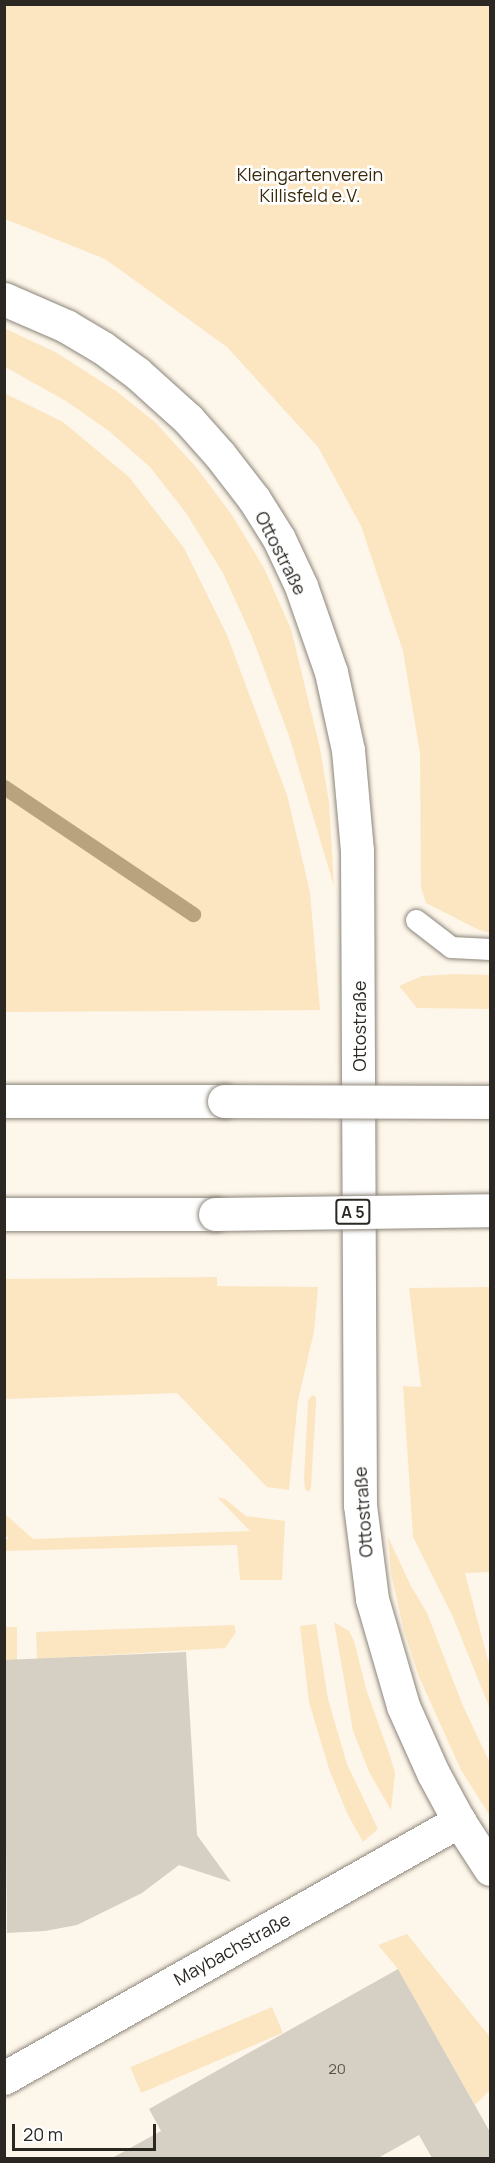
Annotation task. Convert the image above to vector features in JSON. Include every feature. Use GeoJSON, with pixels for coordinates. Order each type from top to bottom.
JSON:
{"type":"FeatureCollection","features":[{"type":"Feature","properties":{"kind":"main road","name":"Ottostraße"},"geometry":{"type":"LineString","coordinates":[[4,299],[66,326],[103,348],[137,373],[188,419],[220,455],[254,499],[279,538],[300,586],[331,672],[348,750],[357,850],[360,1505],[372,1599],[403,1706],[433,1773],[459,1821],[490,1869]]}},
{"type":"Feature","properties":{"kind":"main road"},"geometry":{"type":"LineString","coordinates":[[4,1101],[490,1102]]}},
{"type":"Feature","properties":{"kind":"main road","name":"A 5"},"geometry":{"type":"LineString","coordinates":[[4,1214],[215,1214],[490,1209]]}},
{"type":"Feature","properties":{"kind":"main road","name":"Maybachstraße"},"geometry":{"type":"LineString","coordinates":[[4,2078],[459,1821]]}},
{"type":"Feature","properties":{"kind":"lane"},"geometry":{"type":"LineString","coordinates":[[416,920],[451,946],[490,949]]}},
{"type":"Feature","properties":{"kind":"green space","name":"Kleingartenverein Killisfeld e.V."},"geometry":{"type":"Polygon","coordinates":[[[4,5],[490,5],[490,933],[479,930],[426,903],[421,887],[420,753],[403,651],[361,526],[318,447],[227,347],[105,259],[5,219],[4,5]]]}},
{"type":"Feature","properties":{"kind":"green space"},"geometry":{"type":"Polygon","coordinates":[[[4,328],[57,353],[116,391],[155,422],[196,467],[232,515],[264,568],[291,629],[320,748],[329,802],[334,886],[289,736],[252,637],[223,573],[186,513],[150,467],[109,431],[66,401],[5,367],[4,328]]]}},
{"type":"Feature","properties":{"kind":"green space"},"geometry":{"type":"Polygon","coordinates":[[[4,393],[63,422],[129,477],[184,548],[227,635],[287,795],[310,892],[320,1010],[5,1012],[4,393]]]}},
{"type":"Feature","properties":{"kind":"green space"},"geometry":{"type":"Polygon","coordinates":[[[490,975],[490,1009],[417,1008],[399,986],[422,976],[490,975]]]}},
{"type":"Feature","properties":{"kind":"green space"},"geometry":{"type":"Polygon","coordinates":[[[217,1277],[217,1286],[318,1287],[314,1332],[298,1400],[289,1490],[267,1487],[177,1393],[5,1399],[5,1279],[217,1277]]]}},
{"type":"Feature","properties":{"kind":"green space"},"geometry":{"type":"Polygon","coordinates":[[[490,1287],[490,1572],[465,1573],[490,1668],[490,1709],[453,1617],[413,1537],[403,1386],[421,1387],[409,1288],[490,1287]]]}},
{"type":"Feature","properties":{"kind":"green space"},"geometry":{"type":"Polygon","coordinates":[[[312,1395],[316,1397],[316,1403],[309,1492],[305,1489],[304,1479],[308,1401],[312,1395]]]}},
{"type":"Feature","properties":{"kind":"green space"},"geometry":{"type":"Polygon","coordinates":[[[217,1497],[225,1499],[246,1516],[285,1521],[282,1580],[240,1580],[237,1545],[5,1551],[5,1539],[9,1539],[5,1534],[5,1514],[33,1539],[250,1531],[217,1497]]]}},
{"type":"Feature","properties":{"kind":"green space"},"geometry":{"type":"Polygon","coordinates":[[[388,1537],[411,1586],[427,1613],[463,1706],[490,1763],[490,1816],[461,1770],[419,1677],[404,1631],[391,1573],[388,1537]]]}},
{"type":"Feature","properties":{"kind":"green space"},"geometry":{"type":"Polygon","coordinates":[[[334,1622],[349,1631],[354,1641],[367,1692],[390,1756],[395,1773],[391,1810],[369,1772],[353,1731],[334,1622]]]}},
{"type":"Feature","properties":{"kind":"green space"},"geometry":{"type":"Polygon","coordinates":[[[316,1624],[328,1699],[347,1764],[378,1829],[363,1842],[347,1813],[329,1769],[309,1702],[300,1626],[316,1624]]]}},
{"type":"Feature","properties":{"kind":"green space"},"geometry":{"type":"Polygon","coordinates":[[[234,1625],[236,1632],[225,1648],[37,1659],[36,1632],[234,1625]]]}},
{"type":"Feature","properties":{"kind":"green space"},"geometry":{"type":"Polygon","coordinates":[[[5,1627],[17,1627],[17,1660],[5,1660],[5,1627]]]}},
{"type":"Feature","properties":{"kind":"green space"},"geometry":{"type":"Polygon","coordinates":[[[407,1934],[490,2037],[490,2090],[475,2105],[398,1969],[378,1945],[407,1934]]]}},
{"type":"Feature","properties":{"kind":"green space"},"geometry":{"type":"Polygon","coordinates":[[[272,2007],[283,2033],[141,2093],[130,2067],[272,2007]]]}},
{"type":"Feature","properties":{"kind":"building"},"geometry":{"type":"Polygon","coordinates":[[[186,1652],[197,1835],[231,1882],[179,1865],[142,1893],[77,1925],[45,1931],[7,1933],[4,1660],[186,1652]]]}},
{"type":"Feature","properties":{"kind":"building"},"geometry":{"type":"Polygon","coordinates":[[[398,1969],[490,2132],[490,2158],[432,2158],[419,2135],[378,2158],[112,2158],[161,2131],[149,2109],[398,1969]]]}},
{"type":"Feature","properties":{"kind":"waterway"},"geometry":{"type":"LineString","coordinates":[[4,787],[193,914]]}}]}
